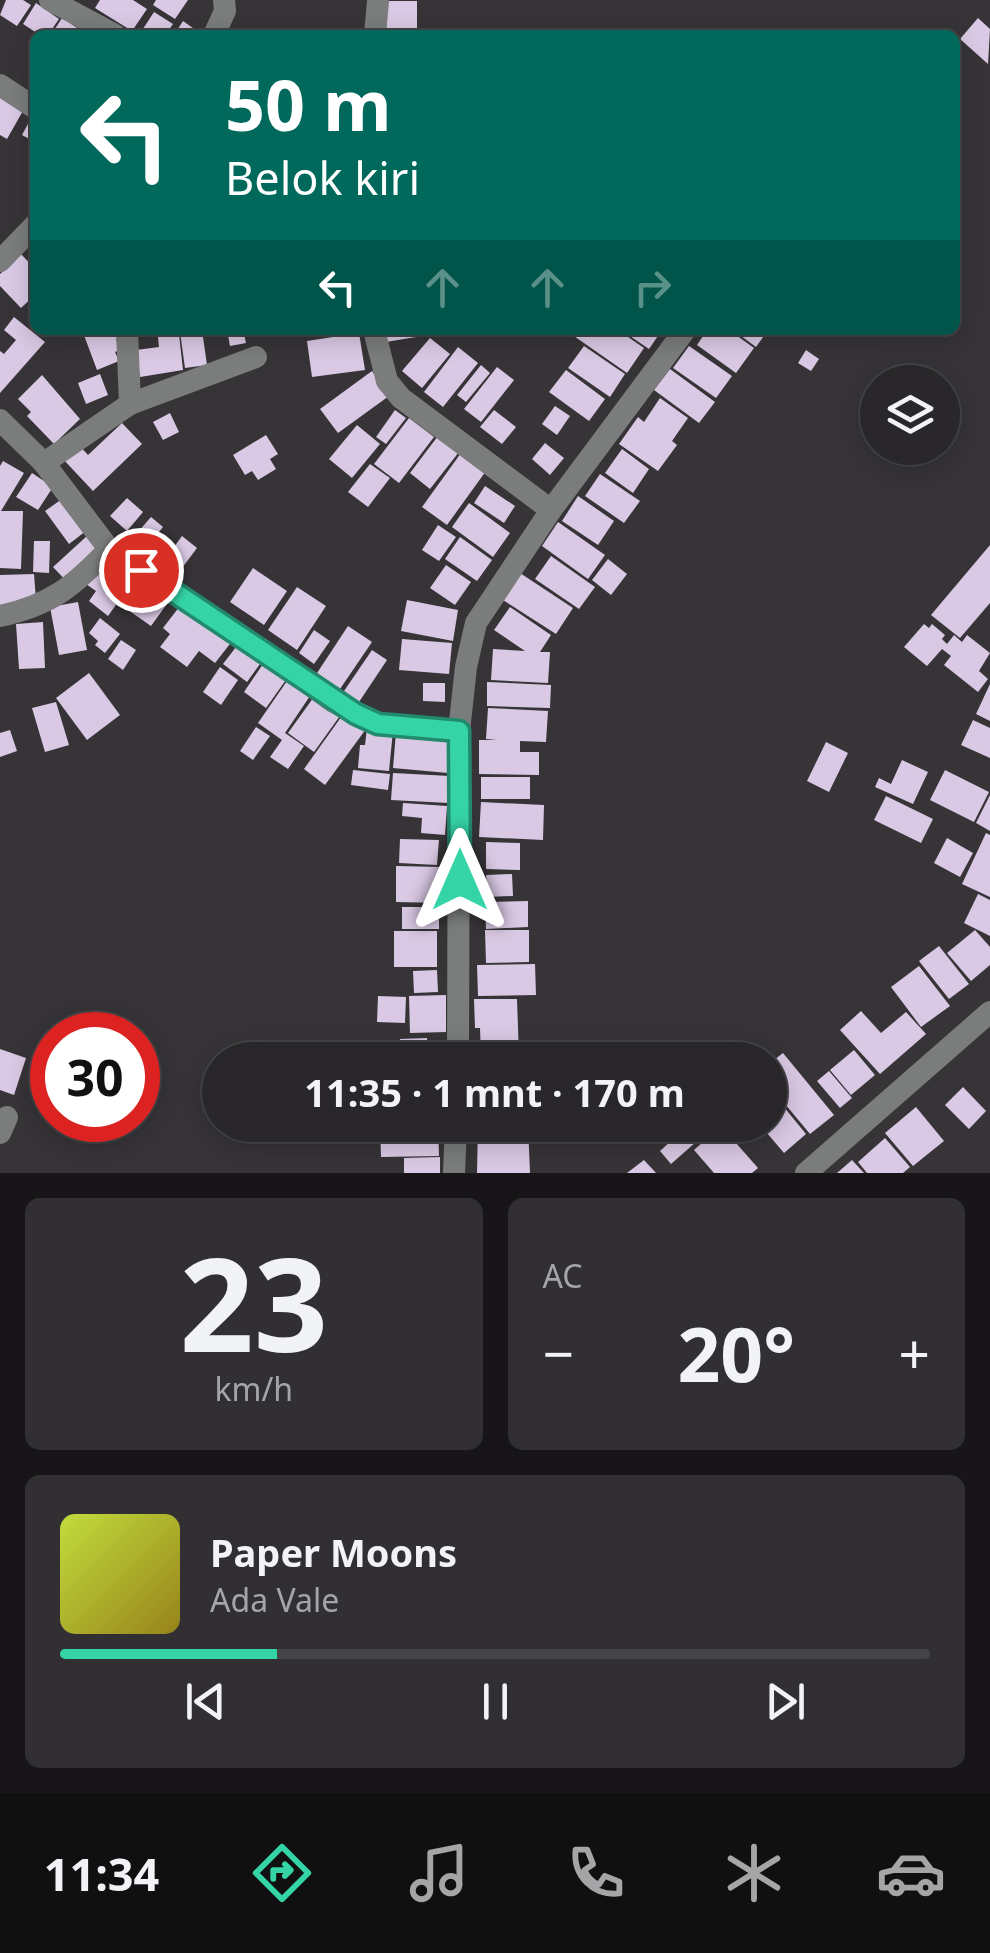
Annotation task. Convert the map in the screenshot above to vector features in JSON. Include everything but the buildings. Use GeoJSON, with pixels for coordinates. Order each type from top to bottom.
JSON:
{"type":"FeatureCollection","features":[{"type":"Feature","properties":{"kind":"street"},"geometry":{"type":"LineString","coordinates":[[50,0],[106,30]]}},
{"type":"Feature","properties":{"kind":"street"},"geometry":{"type":"LineString","coordinates":[[216,30],[225,11],[224,0]]}},
{"type":"Feature","properties":{"kind":"street"},"geometry":{"type":"LineString","coordinates":[[375,30],[378,1]]}},
{"type":"Feature","properties":{"kind":"street"},"geometry":{"type":"LineString","coordinates":[[0,86],[30,105]]}},
{"type":"Feature","properties":{"kind":"street"},"geometry":{"type":"LineString","coordinates":[[0,261],[30,231]]}},
{"type":"Feature","properties":{"kind":"street"},"geometry":{"type":"LineString","coordinates":[[127,335],[130,404]]}},
{"type":"Feature","properties":{"kind":"street"},"geometry":{"type":"LineString","coordinates":[[375,335],[387,381],[401,398],[551,510]]}},
{"type":"Feature","properties":{"kind":"street"},"geometry":{"type":"LineString","coordinates":[[458,1042],[459,731],[466,666],[476,623],[551,510],[681,335]]}},
{"type":"Feature","properties":{"kind":"street"},"geometry":{"type":"LineString","coordinates":[[44,463],[130,404],[256,357]]}},
{"type":"Feature","properties":{"kind":"street"},"geometry":{"type":"LineString","coordinates":[[0,420],[44,463],[109,549],[356,714],[378,724],[459,731]]}},
{"type":"Feature","properties":{"kind":"street"},"geometry":{"type":"LineString","coordinates":[[0,616],[60,596],[109,549]]}},
{"type":"Feature","properties":{"kind":"street"},"geometry":{"type":"LineString","coordinates":[[806,1173],[990,1012]]}},
{"type":"Feature","properties":{"kind":"street"},"geometry":{"type":"LineString","coordinates":[[454,1173],[455,1142]]}},
{"type":"Feature","properties":{"kind":"route"},"geometry":{"type":"LineString","coordinates":[[141,570],[356,714],[378,724],[459,731],[460,880]]}}]}
